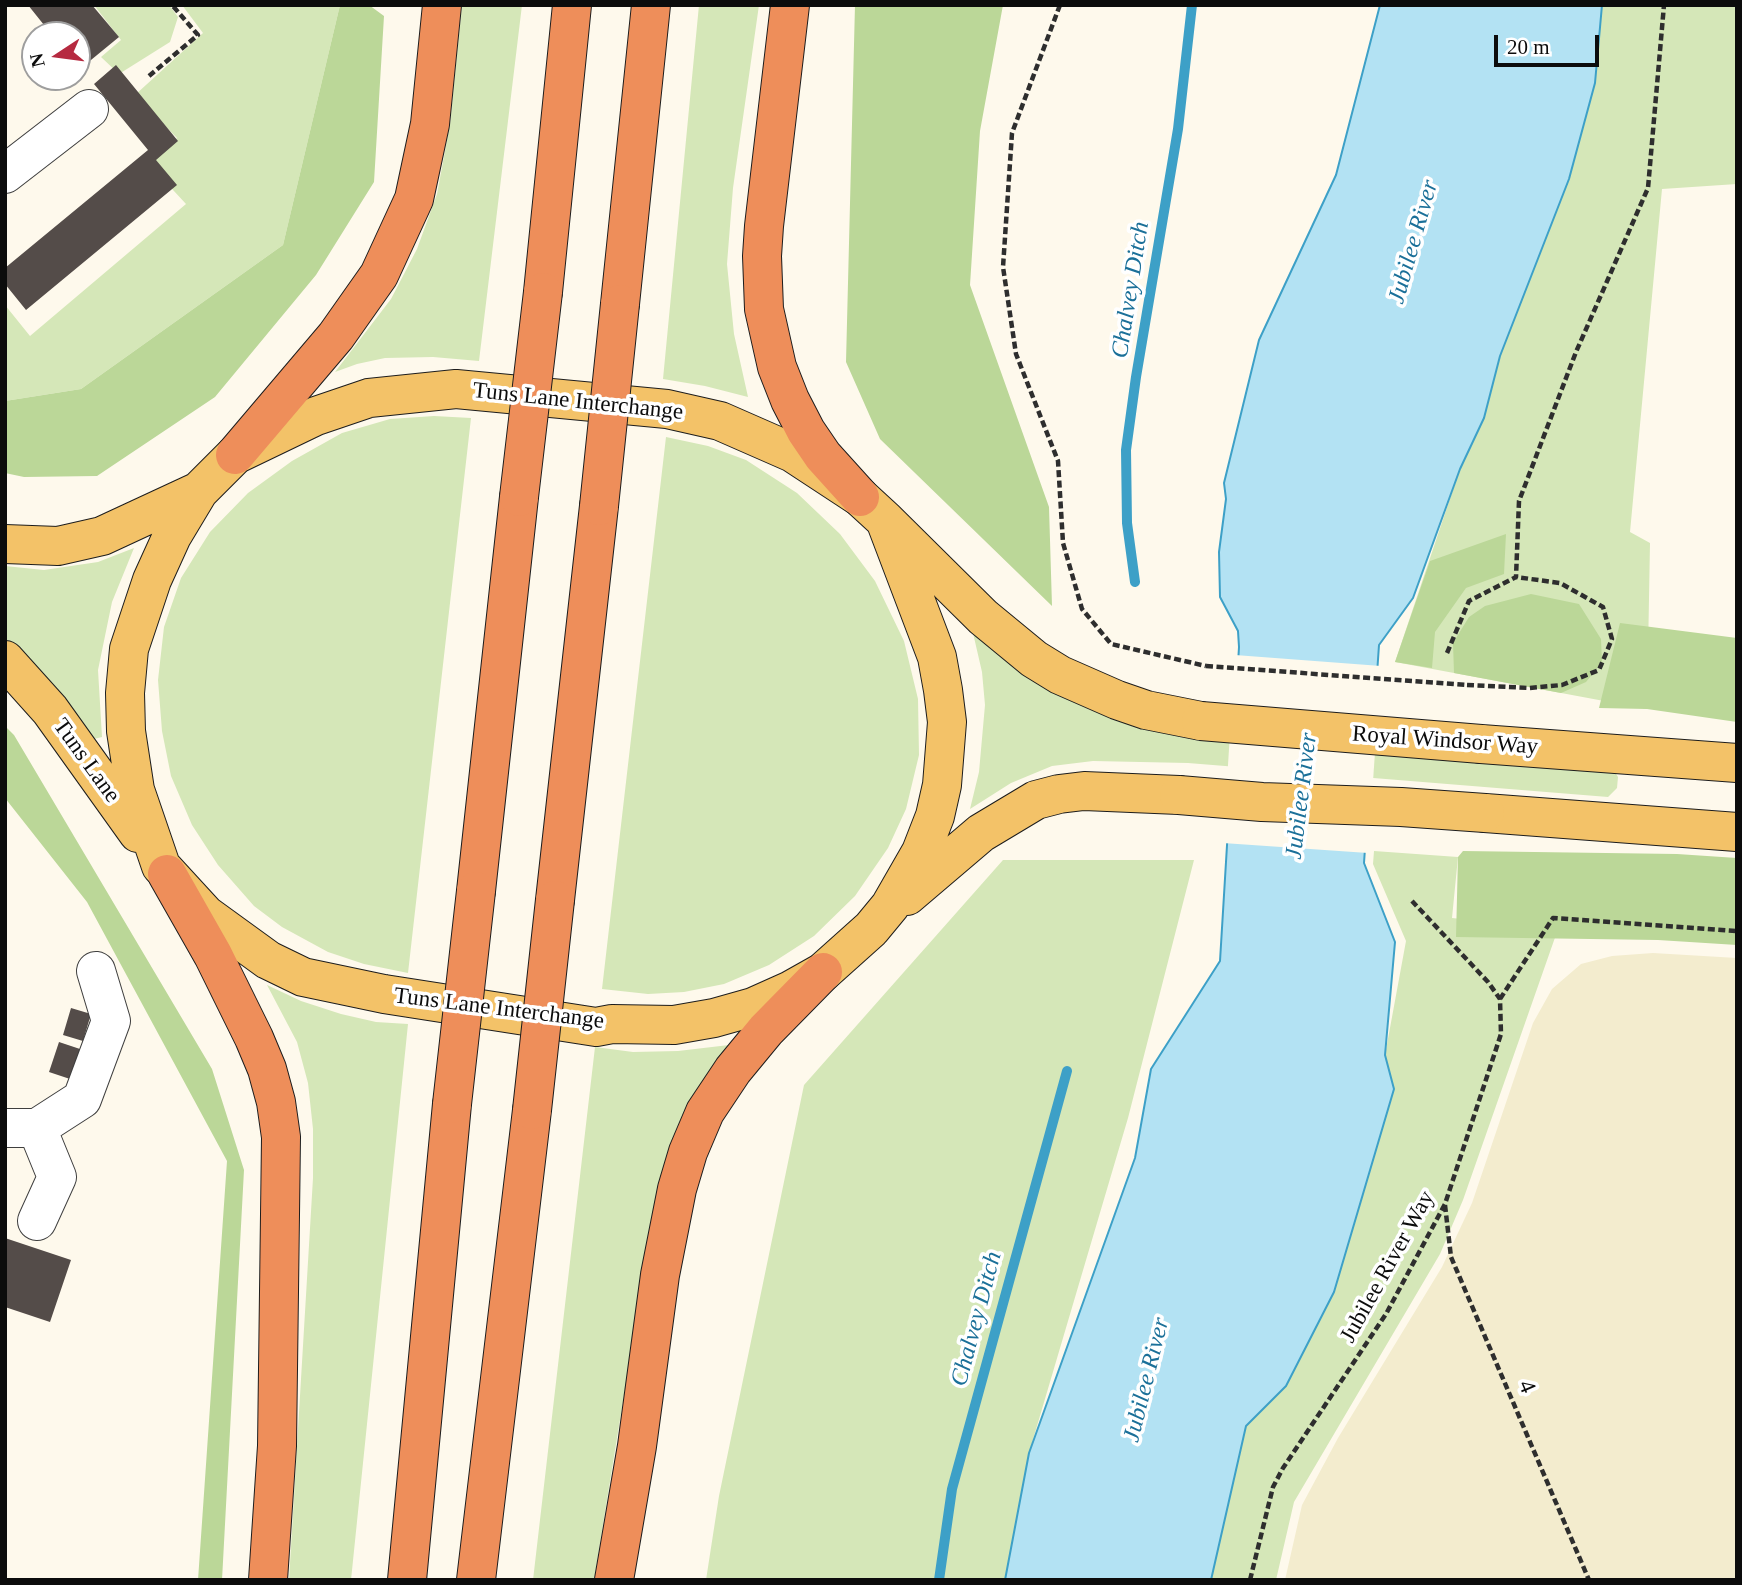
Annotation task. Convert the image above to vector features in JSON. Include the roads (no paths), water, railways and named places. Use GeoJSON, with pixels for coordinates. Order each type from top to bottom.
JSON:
{"type":"FeatureCollection","features":[{"type":"Feature","properties":{"kind":"highway"},"geometry":{"type":"LineString","coordinates":[[235,455],[336,336],[379,275],[414,199],[429,124],[442,5]]}},
{"type":"Feature","properties":{"kind":"highway"},"geometry":{"type":"LineString","coordinates":[[407,1580],[452,1104],[543,292],[572,5]]}},
{"type":"Feature","properties":{"kind":"highway"},"geometry":{"type":"LineString","coordinates":[[476,1580],[532,1110],[651,5]]}},
{"type":"Feature","properties":{"kind":"highway"},"geometry":{"type":"LineString","coordinates":[[790,5],[764,236],[764,309],[777,367],[806,431],[823,456],[873,508]]}},
{"type":"Feature","properties":{"kind":"highway"},"geometry":{"type":"LineString","coordinates":[[164,870],[213,955],[254,1038],[267,1069],[278,1114],[282,1175],[277,1446],[268,1580]]}},
{"type":"Feature","properties":{"kind":"highway"},"geometry":{"type":"LineString","coordinates":[[614,1580],[637,1446],[660,1275],[677,1189],[688,1152],[705,1112],[733,1070],[766,1030],[823,972]]}},
{"type":"Feature","properties":{"kind":"main road","name":"Tuns Lane Interchange"},"geometry":{"type":"LineString","coordinates":[[456,389],[667,409],[720,421],[793,453],[873,508],[937,657],[946,711],[946,753],[935,816],[921,852],[890,906],[871,929],[823,972],[752,1007],[714,1018],[674,1024],[612,1024],[596,1027],[384,994],[303,977],[268,960],[206,915],[164,870],[135,790],[126,731],[127,665],[130,649],[152,580],[173,536],[200,491],[235,455],[316,416],[369,398],[456,389]]}},
{"type":"Feature","properties":{"kind":"main road"},"geometry":{"type":"LineString","coordinates":[[5,544],[58,546],[102,536],[200,491]]}},
{"type":"Feature","properties":{"kind":"main road","name":"Royal Windsor Way"},"geometry":{"type":"LineString","coordinates":[[873,508],[974,608],[1034,659],[1117,700],[1146,710],[1201,721],[1737,763]]}},
{"type":"Feature","properties":{"kind":"main road","name":"Tuns Lane"},"geometry":{"type":"LineString","coordinates":[[5,660],[50,710],[164,870]]}},
{"type":"Feature","properties":{"kind":"main road"},"geometry":{"type":"LineString","coordinates":[[871,929],[981,833],[1036,800],[1084,791],[1401,807],[1737,832]]}},
{"type":"Feature","properties":{"kind":"street"},"geometry":{"type":"LineString","coordinates":[[10,160],[89,109]]}},
{"type":"Feature","properties":{"kind":"street"},"geometry":{"type":"LineString","coordinates":[[37,1221],[57,1177],[21,1128],[82,1099],[111,1021],[96,971]]}},
{"type":"Feature","properties":{"kind":"water","name":"Jubilee River"},"geometry":{"type":"Polygon","coordinates":[[[1380,5],[1602,5],[1595,83],[1569,179],[1500,356],[1484,418],[1460,469],[1413,598],[1379,645],[1364,863],[1395,942],[1385,1055],[1394,1089],[1334,1292],[1286,1386],[1246,1426],[1211,1580],[1005,1580],[1029,1453],[1135,1158],[1151,1069],[1220,961],[1239,647],[1238,631],[1220,597],[1219,552],[1226,499],[1224,483],[1259,340],[1336,175],[1380,5]]]}},
{"type":"Feature","properties":{"kind":"waterway","name":"Chalvey Ditch"},"geometry":{"type":"LineString","coordinates":[[1135,582],[1127,523],[1126,450],[1178,129],[1192,5]]}},
{"type":"Feature","properties":{"kind":"waterway","name":"Chalvey Ditch"},"geometry":{"type":"LineString","coordinates":[[939,1580],[952,1489],[1067,1071]]}}]}
